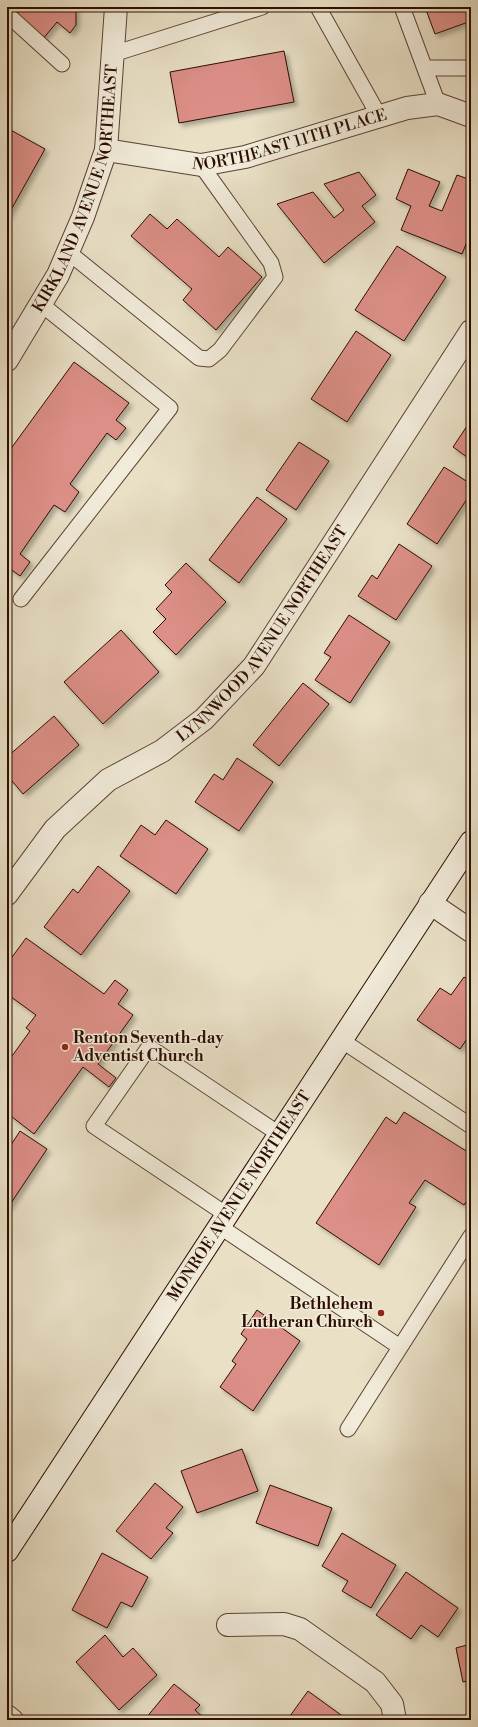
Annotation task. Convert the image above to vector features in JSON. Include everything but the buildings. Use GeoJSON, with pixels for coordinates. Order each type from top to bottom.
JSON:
{"type":"FeatureCollection","features":[{"type":"Feature","properties":{"kind":"street","name":"KIRKLAND AVENUE NORTHEAST"},"geometry":{"type":"LineString","coordinates":[[7,360],[58,275],[83,217],[106,150],[116,7]]}},
{"type":"Feature","properties":{"kind":"street","name":"NORTHEAST 11TH PLACE"},"geometry":{"type":"LineString","coordinates":[[106,150],[201,165],[245,157],[407,108],[438,104],[471,116]]}},
{"type":"Feature","properties":{"kind":"street","name":"LYNNWOOD AVENUE NORTHEAST"},"geometry":{"type":"LineString","coordinates":[[7,894],[55,829],[108,780],[162,751],[204,719],[254,666],[471,331]]}},
{"type":"Feature","properties":{"kind":"street","name":"MONROE AVENUE NORTHEAST"},"geometry":{"type":"LineString","coordinates":[[7,1551],[471,842]]}},
{"type":"Feature","properties":{"kind":"street"},"geometry":{"type":"LineString","coordinates":[[430,903],[471,931]]}},
{"type":"Feature","properties":{"kind":"street"},"geometry":{"type":"LineString","coordinates":[[228,1625],[284,1624],[300,1629],[375,1682],[392,1704],[395,1720]]}},
{"type":"Feature","properties":{"kind":"street"},"geometry":{"type":"LineString","coordinates":[[7,1716],[12,1720]]}},
{"type":"Feature","properties":{"kind":"lane"},"geometry":{"type":"LineString","coordinates":[[113,54],[262,7]]}},
{"type":"Feature","properties":{"kind":"lane"},"geometry":{"type":"LineString","coordinates":[[318,7],[379,116]]}},
{"type":"Feature","properties":{"kind":"lane"},"geometry":{"type":"LineString","coordinates":[[402,7],[438,104]]}},
{"type":"Feature","properties":{"kind":"lane"},"geometry":{"type":"LineString","coordinates":[[7,14],[62,64]]}},
{"type":"Feature","properties":{"kind":"lane"},"geometry":{"type":"LineString","coordinates":[[424,68],[471,68]]}},
{"type":"Feature","properties":{"kind":"lane"},"geometry":{"type":"LineString","coordinates":[[68,252],[199,358],[209,359],[220,350],[275,277],[271,264],[201,165]]}},
{"type":"Feature","properties":{"kind":"lane"},"geometry":{"type":"LineString","coordinates":[[21,599],[170,408],[41,304]]}},
{"type":"Feature","properties":{"kind":"lane"},"geometry":{"type":"LineString","coordinates":[[341,1040],[471,1126]]}},
{"type":"Feature","properties":{"kind":"lane"},"geometry":{"type":"LineString","coordinates":[[279,1134],[149,1047],[94,1126],[223,1221],[400,1347]]}},
{"type":"Feature","properties":{"kind":"lane"},"geometry":{"type":"LineString","coordinates":[[348,1429],[471,1236]]}},
{"type":"Feature","properties":{"kind":"place","name":"Renton Seventh-day Adventist Church"},"geometry":{"type":"Point","coordinates":[65,1047]}},
{"type":"Feature","properties":{"kind":"place","name":"Bethlehem Lutheran Church"},"geometry":{"type":"Point","coordinates":[381,1313]}}]}
